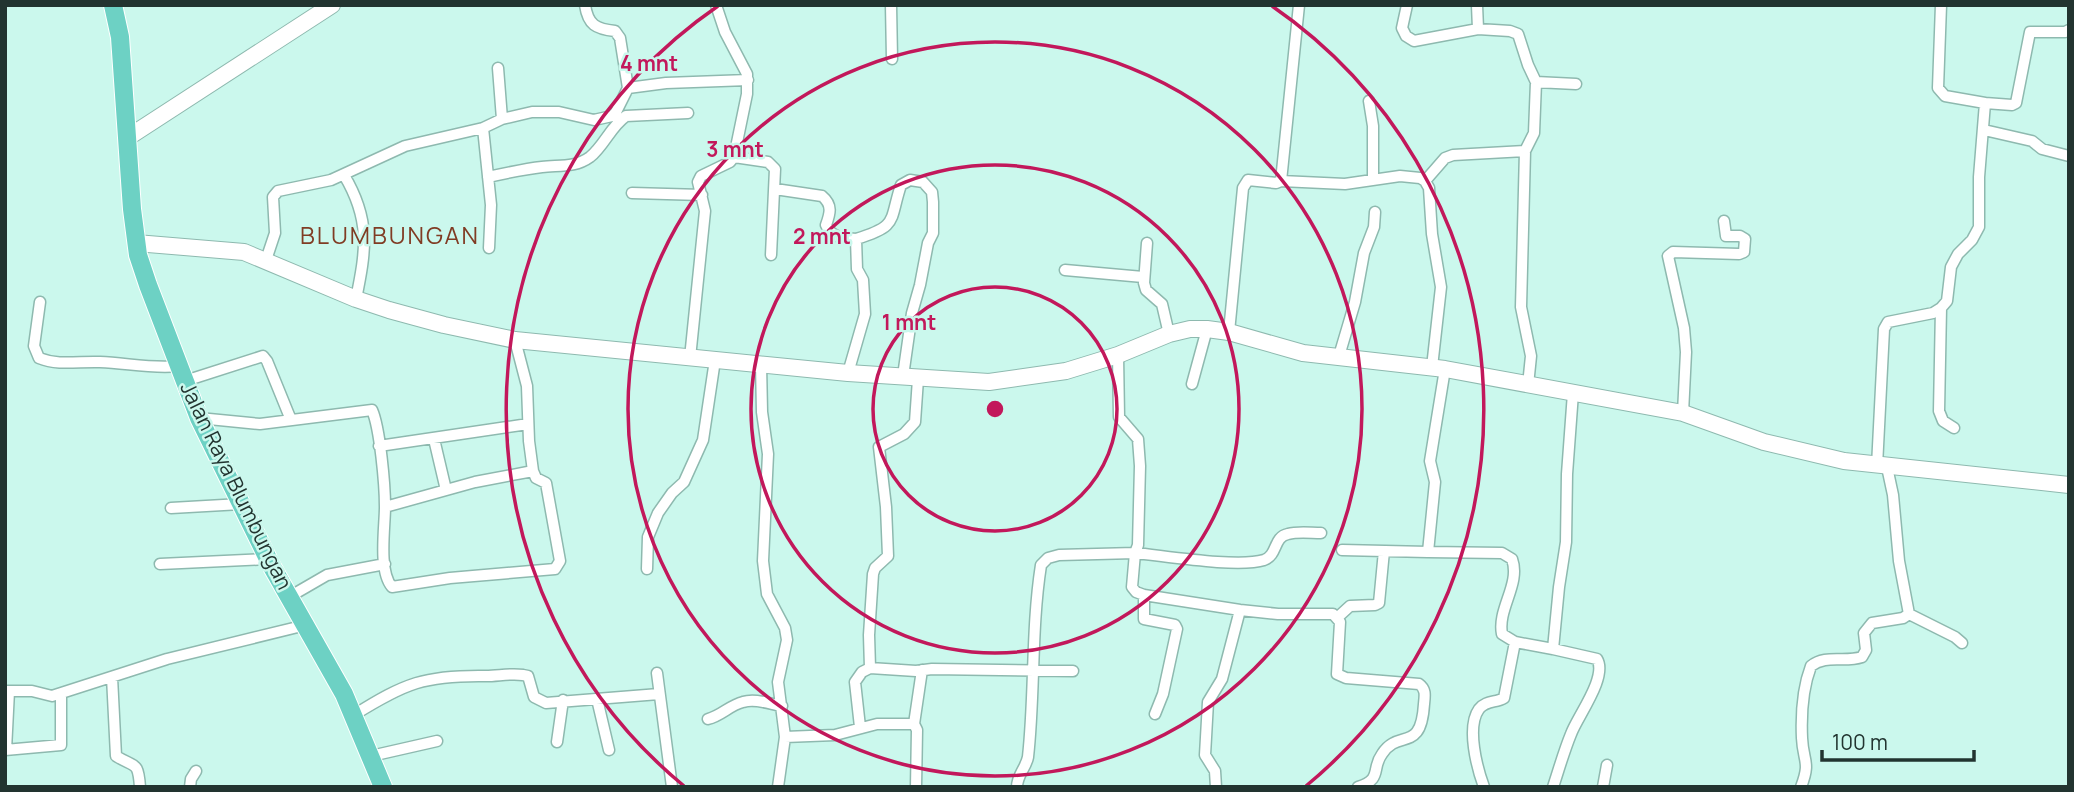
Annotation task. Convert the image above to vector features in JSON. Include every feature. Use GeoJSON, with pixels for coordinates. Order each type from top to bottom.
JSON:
{"type":"FeatureCollection","features":[{"type":"Feature","properties":{"kind":"main road","name":"Jalan Raya Blumbungan"},"geometry":{"type":"LineString","coordinates":[[113,5],[120,37],[136,243],[148,285],[199,418],[268,559],[354,715],[383,787]]}},
{"type":"Feature","properties":{"kind":"street"},"geometry":{"type":"LineString","coordinates":[[127,138],[332,5]]}},
{"type":"Feature","properties":{"kind":"street"},"geometry":{"type":"LineString","coordinates":[[266,260],[275,233],[274,194],[344,174],[405,146],[483,128],[502,119],[532,112],[559,112],[594,120],[606,118],[616,112],[628,88],[619,34],[591,24],[585,5]]}},
{"type":"Feature","properties":{"kind":"street"},"geometry":{"type":"LineString","coordinates":[[690,358],[705,211],[698,181],[701,176],[730,162],[734,157],[748,80],[746,69],[725,32],[716,5]]}},
{"type":"Feature","properties":{"kind":"street"},"geometry":{"type":"LineString","coordinates":[[891,5],[892,59]]}},
{"type":"Feature","properties":{"kind":"street"},"geometry":{"type":"LineString","coordinates":[[1281,181],[1299,5]]}},
{"type":"Feature","properties":{"kind":"street"},"geometry":{"type":"LineString","coordinates":[[1407,5],[1402,28],[1406,36],[1414,41],[1478,29],[1518,34],[1536,82],[1534,132],[1525,151],[1521,307],[1531,356],[1528,385]]}},
{"type":"Feature","properties":{"kind":"street"},"geometry":{"type":"LineString","coordinates":[[1477,5],[1478,29]]}},
{"type":"Feature","properties":{"kind":"street"},"geometry":{"type":"LineString","coordinates":[[1941,5],[1938,88],[1945,96],[1985,103],[2016,103],[2030,32],[2069,30]]}},
{"type":"Feature","properties":{"kind":"street"},"geometry":{"type":"LineString","coordinates":[[498,68],[502,119]]}},
{"type":"Feature","properties":{"kind":"street"},"geometry":{"type":"LineString","coordinates":[[628,88],[666,83],[748,80]]}},
{"type":"Feature","properties":{"kind":"street"},"geometry":{"type":"LineString","coordinates":[[1536,82],[1576,84]]}},
{"type":"Feature","properties":{"kind":"street"},"geometry":{"type":"LineString","coordinates":[[1369,101],[1373,125],[1373,180]]}},
{"type":"Feature","properties":{"kind":"street"},"geometry":{"type":"LineString","coordinates":[[1909,614],[1899,561],[1892,488],[1882,466],[1884,329],[1888,322],[1933,313],[1947,301],[1951,267],[1979,227],[1979,177],[1985,103]]}},
{"type":"Feature","properties":{"kind":"street"},"geometry":{"type":"LineString","coordinates":[[488,177],[541,167],[573,166],[592,155],[626,116],[688,113]]}},
{"type":"Feature","properties":{"kind":"street"},"geometry":{"type":"LineString","coordinates":[[483,128],[491,215],[488,248]]}},
{"type":"Feature","properties":{"kind":"street"},"geometry":{"type":"LineString","coordinates":[[1984,130],[2032,141],[2042,149],[2069,156]]}},
{"type":"Feature","properties":{"kind":"street"},"geometry":{"type":"LineString","coordinates":[[1424,181],[1445,158],[1453,155],[1525,151]]}},
{"type":"Feature","properties":{"kind":"street"},"geometry":{"type":"LineString","coordinates":[[734,157],[768,162],[772,165],[775,189],[771,255]]}},
{"type":"Feature","properties":{"kind":"street"},"geometry":{"type":"LineString","coordinates":[[344,174],[359,206],[364,238],[365,253],[356,299]]}},
{"type":"Feature","properties":{"kind":"street"},"geometry":{"type":"LineString","coordinates":[[1228,332],[1243,188],[1248,180],[1345,184],[1400,176],[1420,178],[1424,181],[1429,188],[1432,234],[1441,287],[1439,368],[1430,461],[1435,482],[1428,552]]}},
{"type":"Feature","properties":{"kind":"street"},"geometry":{"type":"LineString","coordinates":[[775,189],[822,196],[831,211],[826,225],[828,231],[836,236],[856,239],[872,234],[891,222],[901,185],[910,180],[923,182],[929,187],[933,202],[933,233],[928,243],[912,313],[911,377],[915,422],[904,435],[879,447],[888,556],[875,568],[873,574],[870,668]]}},
{"type":"Feature","properties":{"kind":"street"},"geometry":{"type":"LineString","coordinates":[[632,194],[702,195]]}},
{"type":"Feature","properties":{"kind":"street"},"geometry":{"type":"LineString","coordinates":[[1339,356],[1355,302],[1364,253],[1374,228],[1375,212]]}},
{"type":"Feature","properties":{"kind":"street"},"geometry":{"type":"LineString","coordinates":[[1683,413],[1686,352],[1684,328],[1668,256],[1673,252],[1744,252],[1745,239],[1740,236],[1726,236],[1724,221]]}},
{"type":"Feature","properties":{"kind":"street"},"geometry":{"type":"LineString","coordinates":[[848,373],[865,314],[864,287],[857,269],[856,239]]}},
{"type":"Feature","properties":{"kind":"street"},"geometry":{"type":"LineString","coordinates":[[136,243],[226,249],[266,260],[356,299],[423,320],[515,340],[848,373],[989,382],[1066,371],[1118,355],[1169,334],[1207,328],[1303,353],[1439,368],[1683,413],[1764,442],[1807,453],[1882,466],[2069,485]]}},
{"type":"Feature","properties":{"kind":"street"},"geometry":{"type":"LineString","coordinates":[[1147,243],[1143,276],[1146,290],[1162,304],[1169,334]]}},
{"type":"Feature","properties":{"kind":"street"},"geometry":{"type":"LineString","coordinates":[[1065,270],[1143,276]]}},
{"type":"Feature","properties":{"kind":"street"},"geometry":{"type":"LineString","coordinates":[[40,302],[34,346],[39,358],[50,362],[98,362],[182,373],[263,356],[291,420]]}},
{"type":"Feature","properties":{"kind":"street"},"geometry":{"type":"LineString","coordinates":[[1941,308],[1939,411],[1942,421],[1954,428]]}},
{"type":"Feature","properties":{"kind":"street"},"geometry":{"type":"LineString","coordinates":[[1192,384],[1207,328]]}},
{"type":"Feature","properties":{"kind":"street"},"geometry":{"type":"LineString","coordinates":[[199,418],[260,424],[371,409],[378,431],[385,507],[385,564],[388,584],[391,587],[450,578],[556,569],[560,561],[549,488],[533,471],[527,386],[515,340]]}},
{"type":"Feature","properties":{"kind":"street"},"geometry":{"type":"LineString","coordinates":[[1118,355],[1119,417],[1138,439],[1139,538],[1132,587],[1136,592],[1240,610],[1278,614],[1334,614],[1339,622],[1337,674],[1346,678],[1419,684],[1425,691],[1423,720],[1418,732],[1408,740],[1392,743],[1382,752],[1376,776],[1367,784],[1358,787]]}},
{"type":"Feature","properties":{"kind":"street"},"geometry":{"type":"LineString","coordinates":[[647,569],[648,537],[658,513],[684,482],[703,440],[715,360]]}},
{"type":"Feature","properties":{"kind":"street"},"geometry":{"type":"LineString","coordinates":[[761,365],[762,412],[768,454],[763,561],[767,594],[785,628],[787,640],[778,682],[785,737],[778,787]]}},
{"type":"Feature","properties":{"kind":"street"},"geometry":{"type":"LineString","coordinates":[[1553,649],[1566,542],[1567,474],[1573,393]]}},
{"type":"Feature","properties":{"kind":"street"},"geometry":{"type":"LineString","coordinates":[[379,446],[528,424]]}},
{"type":"Feature","properties":{"kind":"street"},"geometry":{"type":"LineString","coordinates":[[434,439],[446,490]]}},
{"type":"Feature","properties":{"kind":"street"},"geometry":{"type":"LineString","coordinates":[[385,507],[446,490],[533,471]]}},
{"type":"Feature","properties":{"kind":"street"},"geometry":{"type":"LineString","coordinates":[[171,508],[241,504]]}},
{"type":"Feature","properties":{"kind":"street"},"geometry":{"type":"LineString","coordinates":[[1017,787],[1017,778],[1028,760],[1041,565],[1048,558],[1071,553],[1135,553],[1247,562],[1271,556],[1277,542],[1289,534],[1321,533]]}},
{"type":"Feature","properties":{"kind":"street"},"geometry":{"type":"LineString","coordinates":[[1342,550],[1502,553],[1512,559],[1514,565],[1502,634],[1508,640],[1597,659],[1601,670],[1583,713],[1571,733],[1553,787]]}},
{"type":"Feature","properties":{"kind":"street"},"geometry":{"type":"LineString","coordinates":[[1338,617],[1350,606],[1375,606],[1379,603],[1384,551]]}},
{"type":"Feature","properties":{"kind":"street"},"geometry":{"type":"LineString","coordinates":[[160,564],[268,559]]}},
{"type":"Feature","properties":{"kind":"street"},"geometry":{"type":"LineString","coordinates":[[289,597],[327,576],[385,564]]}},
{"type":"Feature","properties":{"kind":"street"},"geometry":{"type":"LineString","coordinates":[[1144,594],[1144,618],[1171,624],[1177,629],[1163,694],[1155,713]]}},
{"type":"Feature","properties":{"kind":"street"},"geometry":{"type":"LineString","coordinates":[[1216,787],[1215,771],[1205,755],[1208,702],[1222,679],[1240,610]]}},
{"type":"Feature","properties":{"kind":"street"},"geometry":{"type":"LineString","coordinates":[[1909,614],[1955,636],[1962,643]]}},
{"type":"Feature","properties":{"kind":"street"},"geometry":{"type":"LineString","coordinates":[[1801,787],[1807,765],[1802,736],[1807,678],[1811,666],[1825,659],[1861,657],[1866,650],[1864,633],[1872,623],[1903,618],[1909,614]]}},
{"type":"Feature","properties":{"kind":"street"},"geometry":{"type":"LineString","coordinates":[[61,694],[61,745],[6,750],[7,691],[32,691],[52,696],[167,659],[306,625]]}},
{"type":"Feature","properties":{"kind":"street"},"geometry":{"type":"LineString","coordinates":[[1484,787],[1474,748],[1474,729],[1479,709],[1489,702],[1504,698],[1516,642]]}},
{"type":"Feature","properties":{"kind":"street"},"geometry":{"type":"LineString","coordinates":[[860,727],[855,682],[862,672],[870,668],[1073,671]]}},
{"type":"Feature","properties":{"kind":"street"},"geometry":{"type":"LineString","coordinates":[[916,787],[917,730],[914,724],[922,670]]}},
{"type":"Feature","properties":{"kind":"street"},"geometry":{"type":"LineString","coordinates":[[657,673],[672,787]]}},
{"type":"Feature","properties":{"kind":"street"},"geometry":{"type":"LineString","coordinates":[[354,715],[392,691],[429,678],[449,675],[528,676],[537,699],[546,703],[659,694]]}},
{"type":"Feature","properties":{"kind":"street"},"geometry":{"type":"LineString","coordinates":[[112,677],[116,756],[136,765],[139,769],[140,787]]}},
{"type":"Feature","properties":{"kind":"street"},"geometry":{"type":"LineString","coordinates":[[597,698],[609,750]]}},
{"type":"Feature","properties":{"kind":"street"},"geometry":{"type":"LineString","coordinates":[[557,742],[563,700]]}},
{"type":"Feature","properties":{"kind":"street"},"geometry":{"type":"LineString","coordinates":[[708,719],[721,716],[742,702],[754,701],[782,706]]}},
{"type":"Feature","properties":{"kind":"street"},"geometry":{"type":"LineString","coordinates":[[785,737],[835,734],[877,724],[914,724]]}},
{"type":"Feature","properties":{"kind":"street"},"geometry":{"type":"LineString","coordinates":[[371,756],[437,741]]}},
{"type":"Feature","properties":{"kind":"street"},"geometry":{"type":"LineString","coordinates":[[1603,787],[1607,765]]}},
{"type":"Feature","properties":{"kind":"street"},"geometry":{"type":"LineString","coordinates":[[190,787],[196,771]]}},
{"type":"Feature","properties":{"kind":"district","name":"BLUMBUNGAN"},"geometry":{"type":"Point","coordinates":[390,236]}}]}
